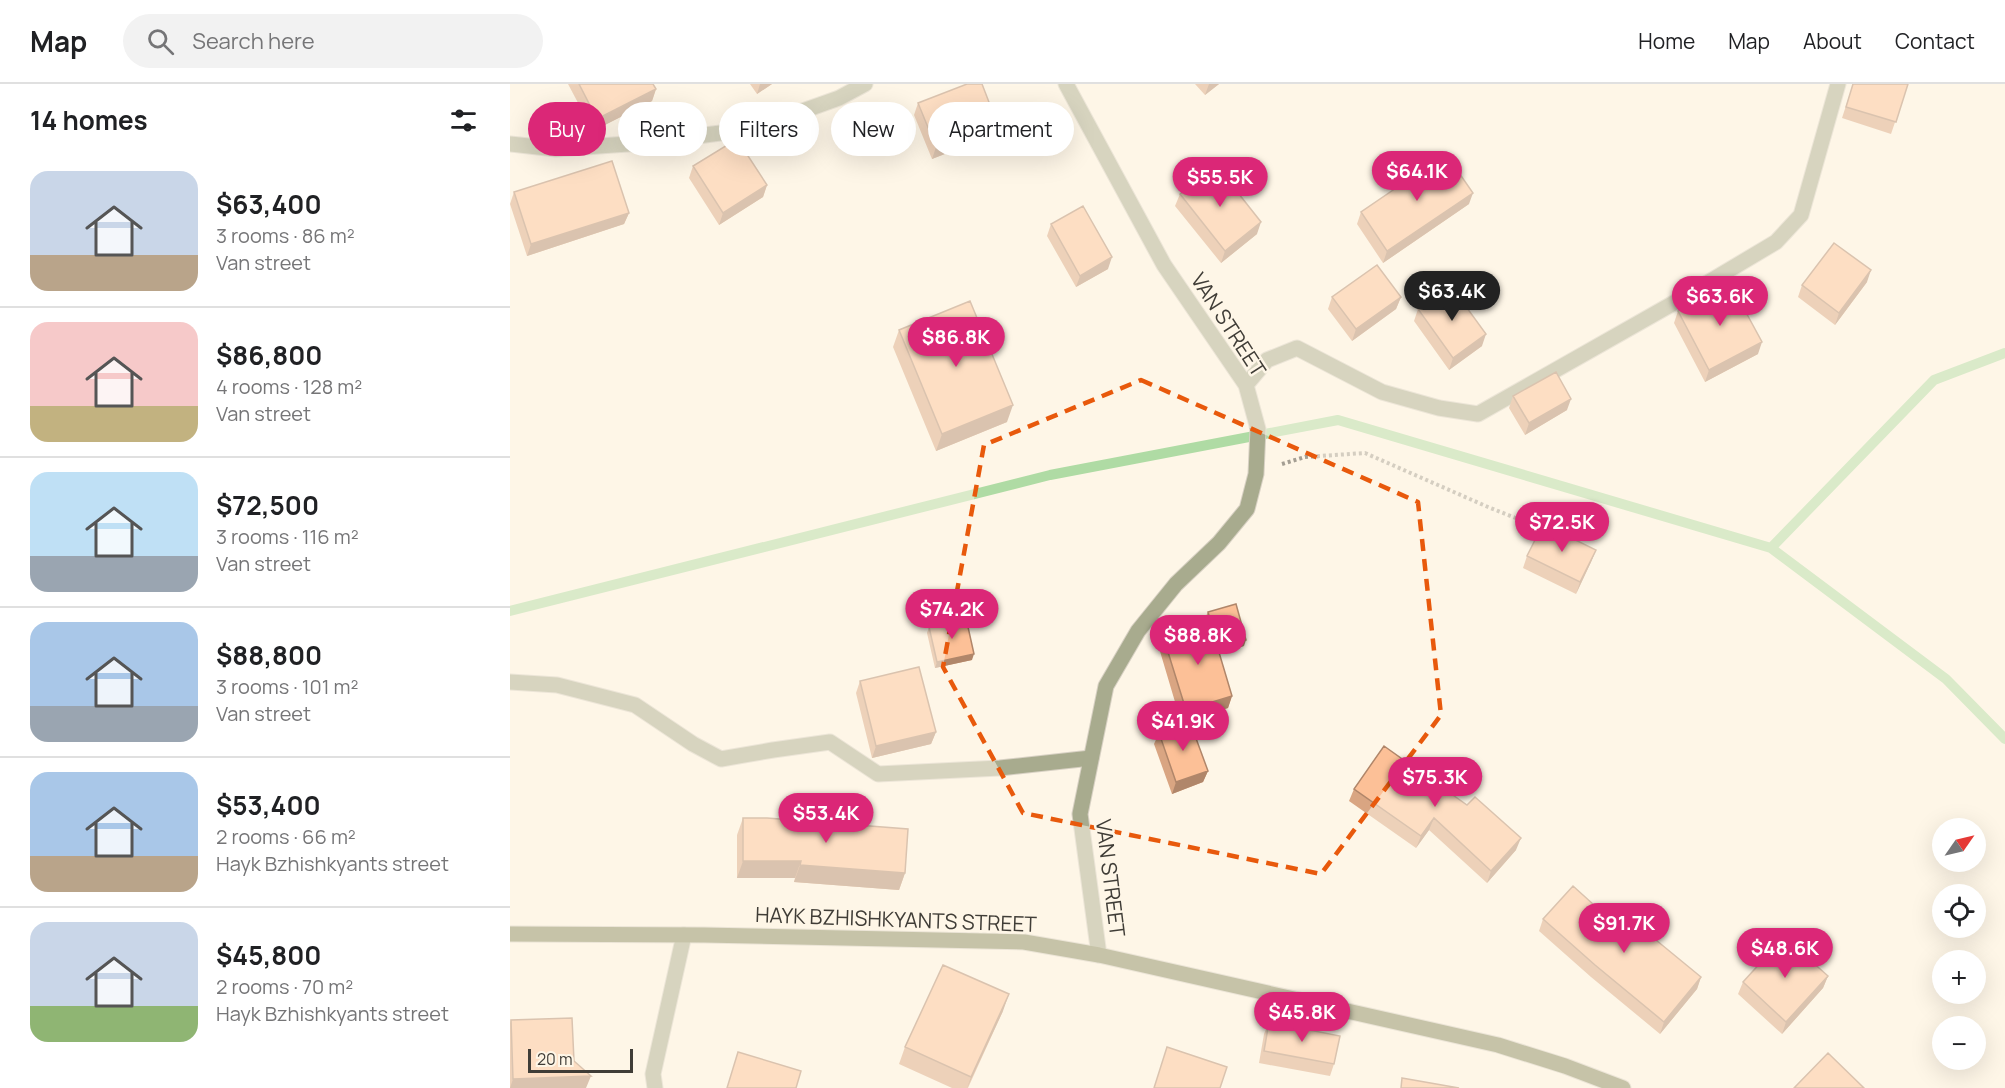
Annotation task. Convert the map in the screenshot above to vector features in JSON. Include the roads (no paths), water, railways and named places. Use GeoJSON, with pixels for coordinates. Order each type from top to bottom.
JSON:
{"type":"FeatureCollection","features":[{"type":"Feature","properties":{"kind":"main road","name":"HAYK BZHISHKYANTS STREET"},"geometry":{"type":"LineString","coordinates":[[510,934],[1024,942],[1099,954],[1498,1045],[1565,1066],[1623,1088]]}},
{"type":"Feature","properties":{"kind":"street"},"geometry":{"type":"LineString","coordinates":[[510,144],[556,149],[642,143],[752,129],[838,98],[866,84]]}},
{"type":"Feature","properties":{"kind":"street","name":"VAN STREET"},"geometry":{"type":"LineString","coordinates":[[1066,84],[1164,265],[1246,385],[1258,429],[1256,474],[1247,509],[1219,543],[1176,584],[1138,631],[1106,686],[1080,814],[1099,954]]}},
{"type":"Feature","properties":{"kind":"street"},"geometry":{"type":"LineString","coordinates":[[1246,385],[1267,360],[1298,348],[1382,392],[1439,408],[1478,414],[1776,242],[1801,214],[1838,84]]}},
{"type":"Feature","properties":{"kind":"street"},"geometry":{"type":"LineString","coordinates":[[510,682],[557,685],[635,705],[693,744],[721,759],[830,742],[878,774],[1000,768],[1091,758]]}},
{"type":"Feature","properties":{"kind":"street"},"geometry":{"type":"LineString","coordinates":[[655,1088],[653,1074],[684,935]]}},
{"type":"Feature","properties":{"kind":"waterway"},"geometry":{"type":"LineString","coordinates":[[1771,548],[1934,380],[2005,353]]}},
{"type":"Feature","properties":{"kind":"waterway"},"geometry":{"type":"LineString","coordinates":[[510,611],[1050,475],[1338,420],[1771,548],[1946,679],[2005,739]]}}]}
